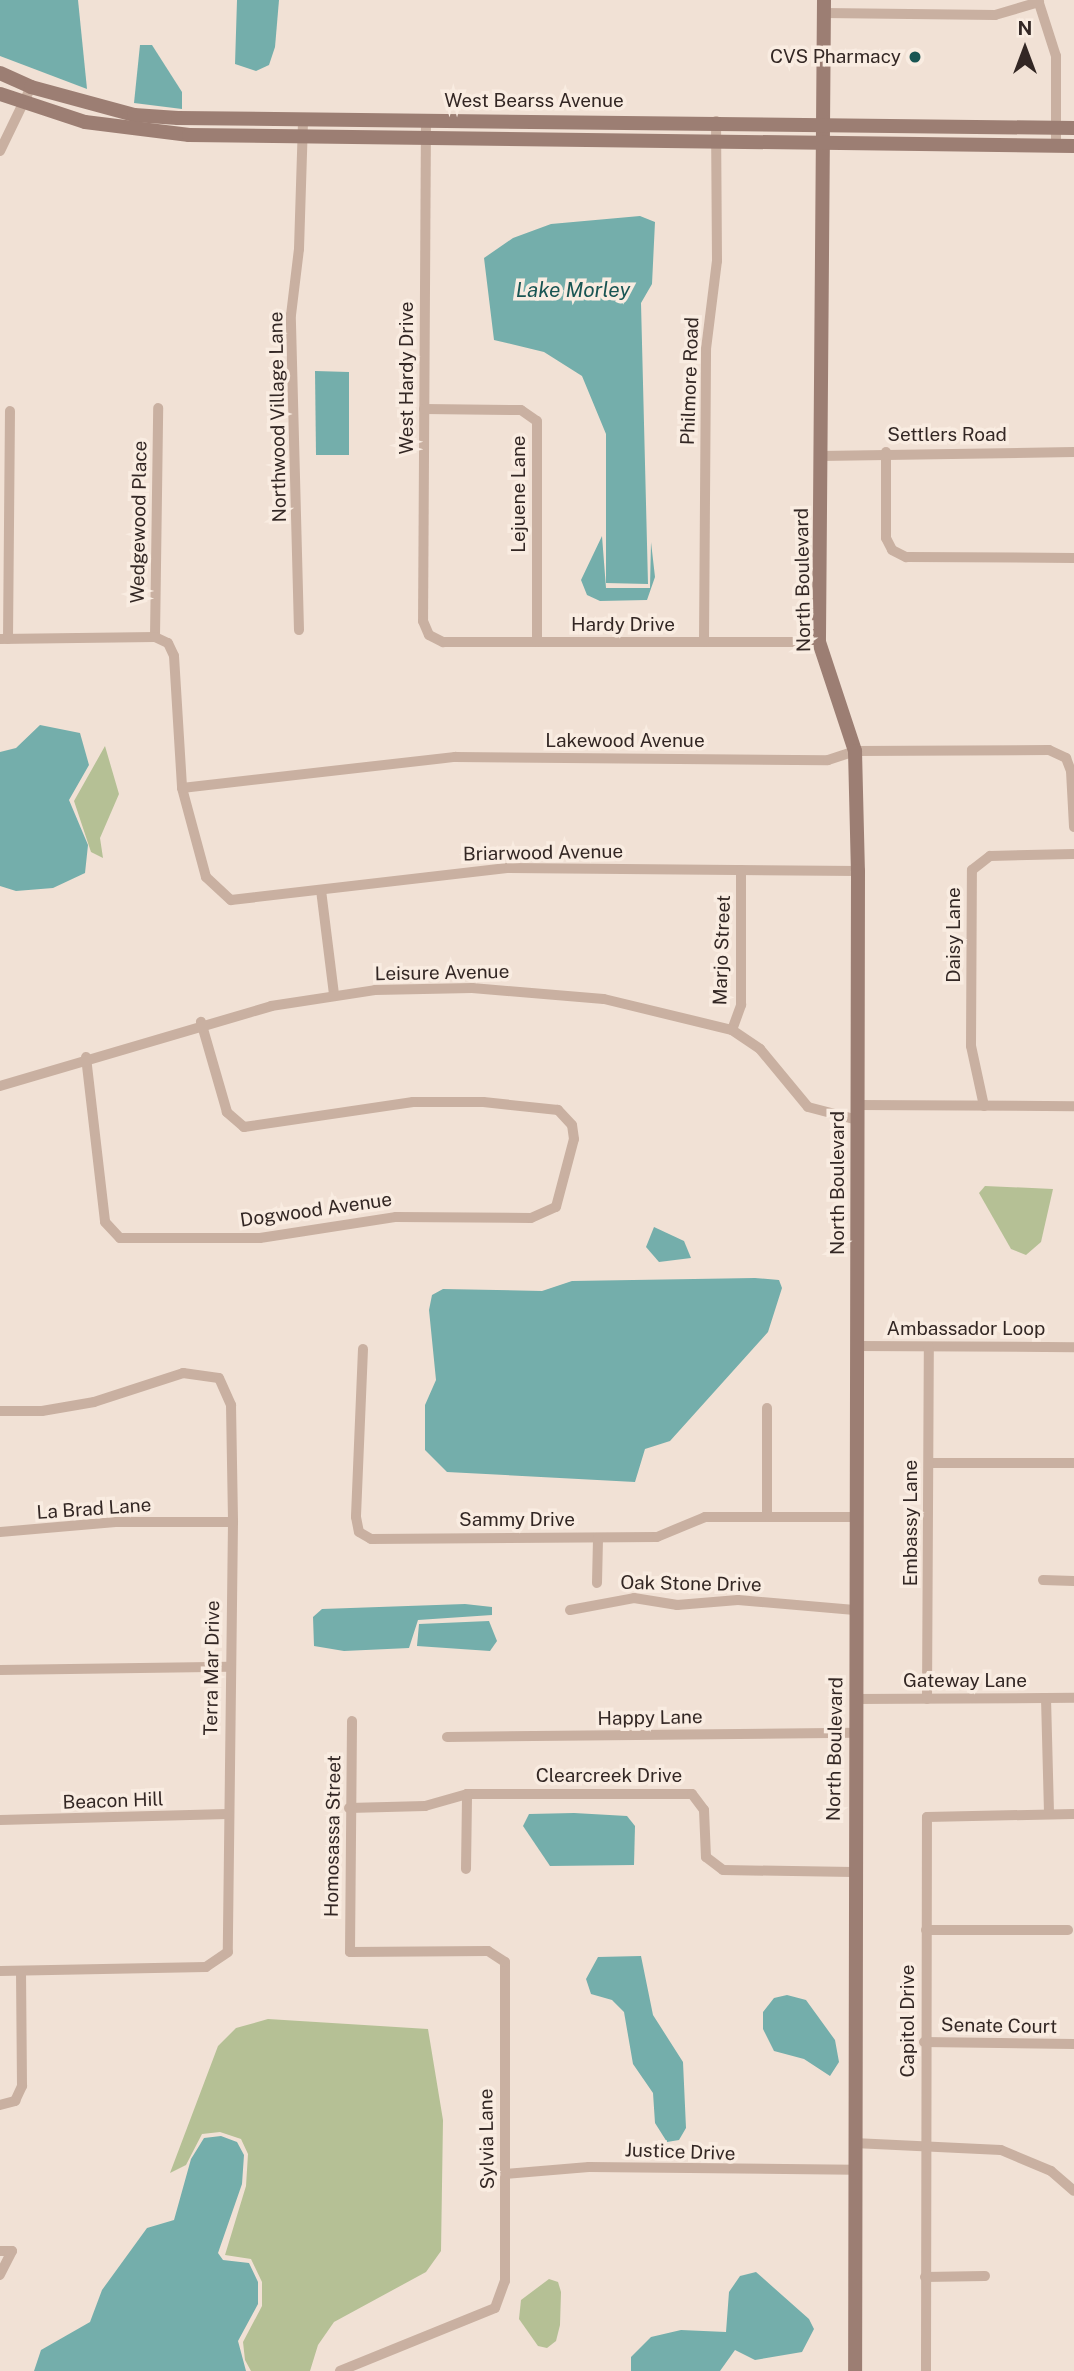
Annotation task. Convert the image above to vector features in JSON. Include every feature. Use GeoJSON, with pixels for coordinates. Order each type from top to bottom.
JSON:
{"type":"FeatureCollection","features":[{"type":"Feature","properties":{"kind":"street"},"geometry":{"type":"LineString","coordinates":[[824,6],[995,15],[1039,1],[1056,56],[1056,146]]}},
{"type":"Feature","properties":{"kind":"street","name":"North Boulevard"},"geometry":{"type":"LineString","coordinates":[[824,6],[819,642],[855,751],[858,871],[858,1346],[853,1872],[855,2371]]}},
{"type":"Feature","properties":{"kind":"street","name":"West Bearss Avenue"},"geometry":{"type":"LineString","coordinates":[[0,73],[31,87],[134,114],[206,118],[716,121],[1074,128]]}},
{"type":"Feature","properties":{"kind":"street"},"geometry":{"type":"LineString","coordinates":[[0,151],[31,87]]}},
{"type":"Feature","properties":{"kind":"street","name":"West Bearss Avenue"},"geometry":{"type":"LineString","coordinates":[[0,94],[23,104],[126,130],[206,135],[716,139],[1074,146]]}},
{"type":"Feature","properties":{"kind":"street"},"geometry":{"type":"LineString","coordinates":[[206,118],[206,135]]}},
{"type":"Feature","properties":{"kind":"street","name":"Northwood Village Lane"},"geometry":{"type":"LineString","coordinates":[[299,630],[291,314],[303,119]]}},
{"type":"Feature","properties":{"kind":"street","name":"West Hardy Drive"},"geometry":{"type":"LineString","coordinates":[[426,120],[423,621],[429,635]]}},
{"type":"Feature","properties":{"kind":"street"},"geometry":{"type":"LineString","coordinates":[[555,120],[555,137]]}},
{"type":"Feature","properties":{"kind":"street","name":"Philmore Road"},"geometry":{"type":"LineString","coordinates":[[704,642],[706,349],[717,261],[716,121]]}},
{"type":"Feature","properties":{"kind":"street","name":"Wedgewood Place"},"geometry":{"type":"LineString","coordinates":[[155,637],[158,408]]}},
{"type":"Feature","properties":{"kind":"street","name":"Lejuene Lane"},"geometry":{"type":"LineString","coordinates":[[424,409],[521,410],[537,421],[537,642]]}},
{"type":"Feature","properties":{"kind":"street"},"geometry":{"type":"LineString","coordinates":[[10,411],[4,639],[155,637],[168,643],[174,656],[182,788]]}},
{"type":"Feature","properties":{"kind":"street"},"geometry":{"type":"LineString","coordinates":[[886,452],[886,538],[892,550],[906,557],[1074,558]]}},
{"type":"Feature","properties":{"kind":"street","name":"Settlers Road"},"geometry":{"type":"LineString","coordinates":[[820,456],[886,452],[1074,452]]}},
{"type":"Feature","properties":{"kind":"street","name":"Hardy Drive"},"geometry":{"type":"LineString","coordinates":[[429,635],[443,642],[819,642]]}},
{"type":"Feature","properties":{"kind":"street","name":"Lakewood Avenue"},"geometry":{"type":"LineString","coordinates":[[182,788],[454,757],[828,760],[855,751],[1049,750],[1066,758],[1074,827]]}},
{"type":"Feature","properties":{"kind":"street","name":"Briarwood Avenue"},"geometry":{"type":"LineString","coordinates":[[182,788],[206,877],[231,900],[509,868],[858,871]]}},
{"type":"Feature","properties":{"kind":"street","name":"Daisy Lane"},"geometry":{"type":"LineString","coordinates":[[984,1106],[971,1046],[972,870],[990,856],[1074,854]]}},
{"type":"Feature","properties":{"kind":"street","name":"Marjo Street"},"geometry":{"type":"LineString","coordinates":[[732,1030],[741,1005],[741,870]]}},
{"type":"Feature","properties":{"kind":"street"},"geometry":{"type":"LineString","coordinates":[[321,890],[334,995]]}},
{"type":"Feature","properties":{"kind":"street","name":"Leisure Avenue"},"geometry":{"type":"LineString","coordinates":[[0,1086],[201,1023],[334,995],[425,988],[535,990],[631,1004],[732,1030],[760,1049],[808,1107],[858,1120]]}},
{"type":"Feature","properties":{"kind":"street","name":"Dogwood Avenue"},"geometry":{"type":"LineString","coordinates":[[86,1057],[105,1222],[113,1234],[128,1240],[260,1238],[418,1215],[542,1216],[560,1199],[573,1147],[572,1125],[558,1110],[514,1103],[385,1104],[237,1125],[227,1112],[201,1023]]}},
{"type":"Feature","properties":{"kind":"street"},"geometry":{"type":"LineString","coordinates":[[858,1105],[1074,1105]]}},
{"type":"Feature","properties":{"kind":"street","name":"Ambassador Loop"},"geometry":{"type":"LineString","coordinates":[[858,1346],[1074,1347]]}},
{"type":"Feature","properties":{"kind":"street","name":"Embassy Lane"},"geometry":{"type":"LineString","coordinates":[[927,1699],[929,1347]]}},
{"type":"Feature","properties":{"kind":"street","name":"Sammy Drive"},"geometry":{"type":"LineString","coordinates":[[363,1349],[359,1532],[371,1539],[656,1537],[705,1517],[856,1517]]}},
{"type":"Feature","properties":{"kind":"street","name":"Terra Mar Drive"},"geometry":{"type":"LineString","coordinates":[[0,1411],[42,1411],[94,1402],[183,1373],[219,1378],[231,1405],[233,1522],[228,1667],[228,1952],[222,1960],[206,1967],[0,1971]]}},
{"type":"Feature","properties":{"kind":"street"},"geometry":{"type":"LineString","coordinates":[[766,1408],[767,1516]]}},
{"type":"Feature","properties":{"kind":"street"},"geometry":{"type":"LineString","coordinates":[[929,1463],[1074,1463]]}},
{"type":"Feature","properties":{"kind":"street","name":"La Brad Lane"},"geometry":{"type":"LineString","coordinates":[[0,1532],[117,1522],[233,1522]]}},
{"type":"Feature","properties":{"kind":"street"},"geometry":{"type":"LineString","coordinates":[[597,1583],[598,1538]]}},
{"type":"Feature","properties":{"kind":"street"},"geometry":{"type":"LineString","coordinates":[[1042,1580],[1074,1581]]}},
{"type":"Feature","properties":{"kind":"street","name":"Oak Stone Drive"},"geometry":{"type":"LineString","coordinates":[[570,1610],[634,1598],[677,1605],[738,1600],[855,1609]]}},
{"type":"Feature","properties":{"kind":"street"},"geometry":{"type":"LineString","coordinates":[[0,1671],[228,1667]]}},
{"type":"Feature","properties":{"kind":"street","name":"Gateway Lane"},"geometry":{"type":"LineString","coordinates":[[855,1699],[1074,1699]]}},
{"type":"Feature","properties":{"kind":"street"},"geometry":{"type":"LineString","coordinates":[[1045,1699],[1049,1814]]}},
{"type":"Feature","properties":{"kind":"street","name":"Homosassa Street"},"geometry":{"type":"LineString","coordinates":[[350,1952],[349,1808],[352,1721]]}},
{"type":"Feature","properties":{"kind":"street","name":"Happy Lane"},"geometry":{"type":"LineString","coordinates":[[447,1737],[854,1733]]}},
{"type":"Feature","properties":{"kind":"street"},"geometry":{"type":"LineString","coordinates":[[466,1869],[467,1794]]}},
{"type":"Feature","properties":{"kind":"street","name":"Clearcreek Drive"},"geometry":{"type":"LineString","coordinates":[[349,1808],[425,1806],[467,1794],[692,1794],[704,1810],[706,1857],[723,1870],[853,1872]]}},
{"type":"Feature","properties":{"kind":"street","name":"Beacon Hill"},"geometry":{"type":"LineString","coordinates":[[0,1820],[228,1814]]}},
{"type":"Feature","properties":{"kind":"street","name":"Capitol Drive"},"geometry":{"type":"LineString","coordinates":[[926,2371],[924,2042],[927,1817],[1074,1814]]}},
{"type":"Feature","properties":{"kind":"street"},"geometry":{"type":"LineString","coordinates":[[926,1930],[1068,1930]]}},
{"type":"Feature","properties":{"kind":"street","name":"Sylvia Lane"},"geometry":{"type":"LineString","coordinates":[[340,2371],[495,2308],[505,2281],[503,1958],[488,1951],[350,1952]]}},
{"type":"Feature","properties":{"kind":"street"},"geometry":{"type":"LineString","coordinates":[[0,2105],[15,2101],[22,2086],[22,1972]]}},
{"type":"Feature","properties":{"kind":"street","name":"Senate Court"},"geometry":{"type":"LineString","coordinates":[[924,2042],[1074,2044]]}},
{"type":"Feature","properties":{"kind":"street"},"geometry":{"type":"LineString","coordinates":[[854,2143],[1001,2150],[1051,2171],[1074,2191]]}},
{"type":"Feature","properties":{"kind":"street","name":"Justice Drive"},"geometry":{"type":"LineString","coordinates":[[505,2174],[589,2167],[854,2170]]}},
{"type":"Feature","properties":{"kind":"street"},"geometry":{"type":"LineString","coordinates":[[0,2251],[12,2251],[0,2275]]}},
{"type":"Feature","properties":{"kind":"street"},"geometry":{"type":"LineString","coordinates":[[925,2277],[985,2276]]}},
{"type":"Feature","properties":{"kind":"green space"},"geometry":{"type":"Polygon","coordinates":[[[105,746],[119,794],[100,838],[103,858],[91,852],[74,801],[105,746]]]}},
{"type":"Feature","properties":{"kind":"green space"},"geometry":{"type":"Polygon","coordinates":[[[985,1186],[1053,1189],[1041,1242],[1026,1255],[1011,1249],[979,1193],[985,1186]]]}},
{"type":"Feature","properties":{"kind":"green space"},"geometry":{"type":"Polygon","coordinates":[[[268,2019],[428,2029],[443,2120],[441,2251],[426,2272],[334,2322],[318,2345],[310,2371],[251,2371],[245,2360],[243,2342],[262,2306],[262,2282],[251,2259],[225,2255],[246,2186],[248,2154],[241,2139],[220,2132],[202,2134],[186,2165],[170,2173],[218,2046],[236,2028],[268,2019]]]}},
{"type":"Feature","properties":{"kind":"green space"},"geometry":{"type":"Polygon","coordinates":[[[549,2279],[558,2282],[561,2292],[560,2325],[556,2341],[547,2348],[538,2346],[519,2319],[521,2300],[549,2279]]]}},
{"type":"Feature","properties":{"kind":"water"},"geometry":{"type":"Polygon","coordinates":[[[0,0],[78,0],[87,89],[0,56],[0,0]]]}},
{"type":"Feature","properties":{"kind":"water"},"geometry":{"type":"Polygon","coordinates":[[[237,0],[279,0],[275,47],[269,65],[256,71],[235,64],[237,0]]]}},
{"type":"Feature","properties":{"kind":"water"},"geometry":{"type":"Polygon","coordinates":[[[140,45],[152,45],[182,92],[182,109],[134,103],[140,45]]]}},
{"type":"Feature","properties":{"kind":"water","name":"Lake Morley"},"geometry":{"type":"Polygon","coordinates":[[[640,216],[655,222],[652,284],[641,303],[648,584],[606,583],[606,434],[582,376],[544,352],[494,340],[484,258],[513,238],[551,224],[640,216]]]}},
{"type":"Feature","properties":{"kind":"water"},"geometry":{"type":"Polygon","coordinates":[[[315,371],[349,372],[349,455],[316,455],[315,371]]]}},
{"type":"Feature","properties":{"kind":"water"},"geometry":{"type":"Polygon","coordinates":[[[602,536],[606,588],[650,588],[651,542],[655,577],[647,600],[600,601],[587,595],[581,580],[602,536]]]}},
{"type":"Feature","properties":{"kind":"water"},"geometry":{"type":"Polygon","coordinates":[[[40,725],[80,733],[89,765],[69,800],[88,845],[85,873],[53,888],[16,891],[0,886],[0,752],[16,748],[40,725]]]}},
{"type":"Feature","properties":{"kind":"water"},"geometry":{"type":"Polygon","coordinates":[[[654,1227],[684,1241],[691,1258],[659,1262],[646,1247],[654,1227]]]}},
{"type":"Feature","properties":{"kind":"water"},"geometry":{"type":"Polygon","coordinates":[[[755,1278],[779,1280],[782,1288],[768,1332],[670,1441],[645,1449],[635,1482],[447,1472],[425,1450],[425,1405],[436,1380],[429,1310],[432,1295],[443,1289],[542,1291],[572,1281],[755,1278]]]}},
{"type":"Feature","properties":{"kind":"water"},"geometry":{"type":"Polygon","coordinates":[[[465,1604],[492,1607],[492,1615],[418,1620],[409,1648],[344,1651],[314,1646],[313,1617],[322,1609],[465,1604]]]}},
{"type":"Feature","properties":{"kind":"water"},"geometry":{"type":"Polygon","coordinates":[[[489,1621],[497,1641],[490,1651],[417,1646],[419,1624],[489,1621]]]}},
{"type":"Feature","properties":{"kind":"water"},"geometry":{"type":"Polygon","coordinates":[[[529,1814],[627,1816],[635,1826],[634,1865],[550,1866],[523,1826],[529,1814]]]}},
{"type":"Feature","properties":{"kind":"water"},"geometry":{"type":"Polygon","coordinates":[[[641,1956],[653,2015],[683,2062],[686,2128],[679,2140],[667,2142],[655,2123],[653,2093],[633,2064],[624,2012],[612,2000],[591,1994],[586,1979],[598,1957],[641,1956]]]}},
{"type":"Feature","properties":{"kind":"water"},"geometry":{"type":"Polygon","coordinates":[[[787,1995],[806,2000],[835,2040],[839,2062],[830,2076],[804,2059],[774,2051],[763,2029],[763,2012],[774,1998],[787,1995]]]}},
{"type":"Feature","properties":{"kind":"water"},"geometry":{"type":"Polygon","coordinates":[[[221,2136],[237,2142],[244,2155],[242,2184],[218,2253],[223,2260],[249,2263],[258,2282],[258,2304],[238,2341],[246,2371],[34,2371],[41,2350],[90,2322],[102,2290],[147,2228],[174,2220],[191,2159],[204,2138],[221,2136]]]}},
{"type":"Feature","properties":{"kind":"water"},"geometry":{"type":"Polygon","coordinates":[[[756,2272],[809,2319],[814,2329],[802,2352],[755,2360],[735,2350],[720,2371],[631,2371],[631,2357],[651,2337],[681,2330],[726,2332],[729,2292],[740,2276],[756,2272]]]}},
{"type":"Feature","properties":{"kind":"place","name":"CVS Pharmacy"},"geometry":{"type":"Point","coordinates":[915,57]}}]}
